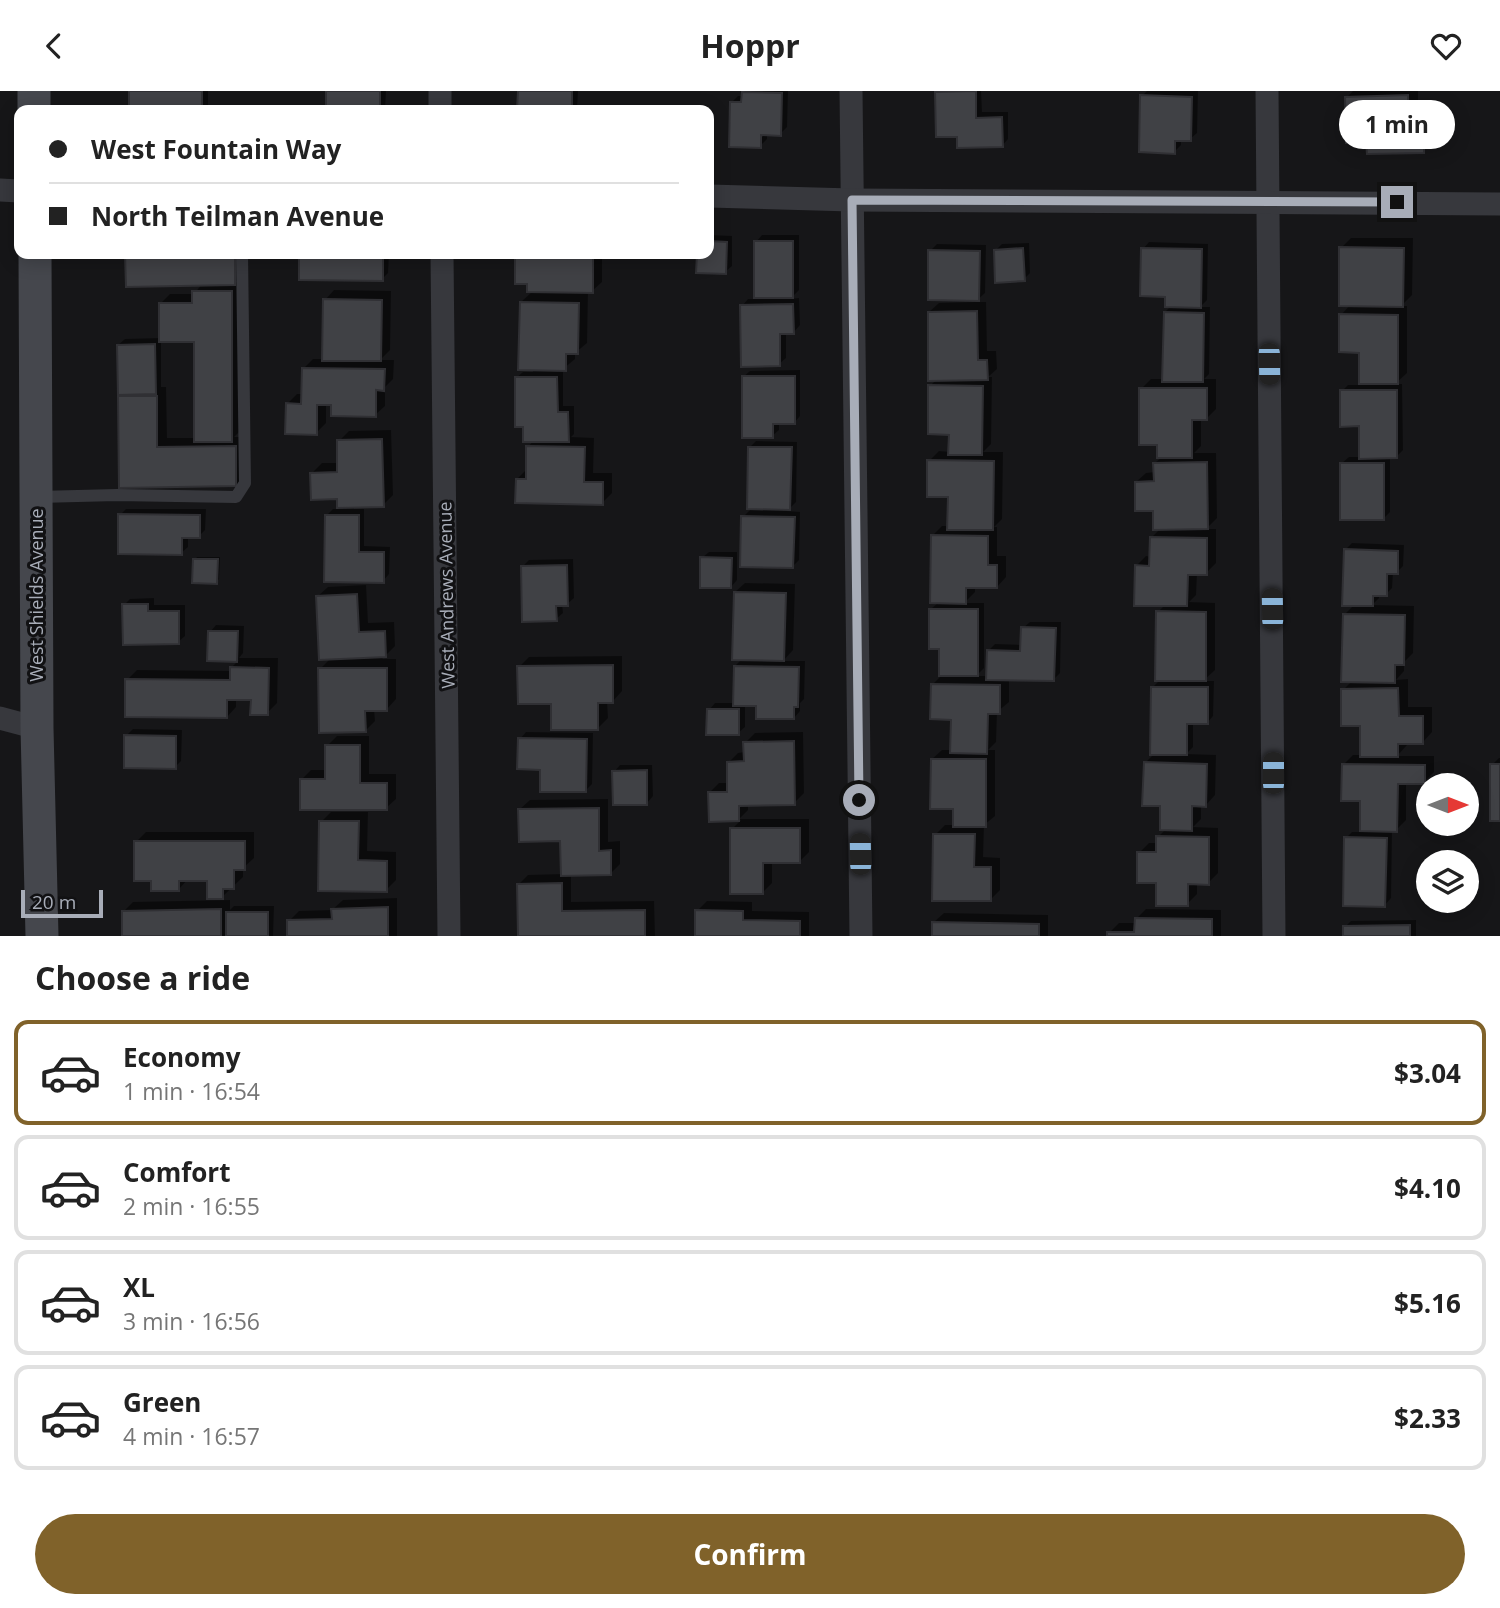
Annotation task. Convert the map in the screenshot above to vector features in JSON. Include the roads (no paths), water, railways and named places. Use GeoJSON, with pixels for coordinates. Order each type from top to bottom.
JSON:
{"type":"FeatureCollection","features":[{"type":"Feature","properties":{"kind":"main road","name":"West Shields Avenue"},"geometry":{"type":"LineString","coordinates":[[35,259],[37,728],[41,936]]}},
{"type":"Feature","properties":{"kind":"street"},"geometry":{"type":"LineString","coordinates":[[851,91],[861,936]]}},
{"type":"Feature","properties":{"kind":"street"},"geometry":{"type":"LineString","coordinates":[[1266,91],[1274,936]]}},
{"type":"Feature","properties":{"kind":"street"},"geometry":{"type":"LineString","coordinates":[[714,196],[852,200],[1500,204]]}},
{"type":"Feature","properties":{"kind":"street","name":"West Andrews Avenue"},"geometry":{"type":"LineString","coordinates":[[442,259],[449,936]]}},
{"type":"Feature","properties":{"kind":"street"},"geometry":{"type":"LineString","coordinates":[[0,718],[37,728]]}},
{"type":"Feature","properties":{"kind":"lane"},"geometry":{"type":"LineString","coordinates":[[36,497],[236,497],[244,483],[242,259]]}}]}
